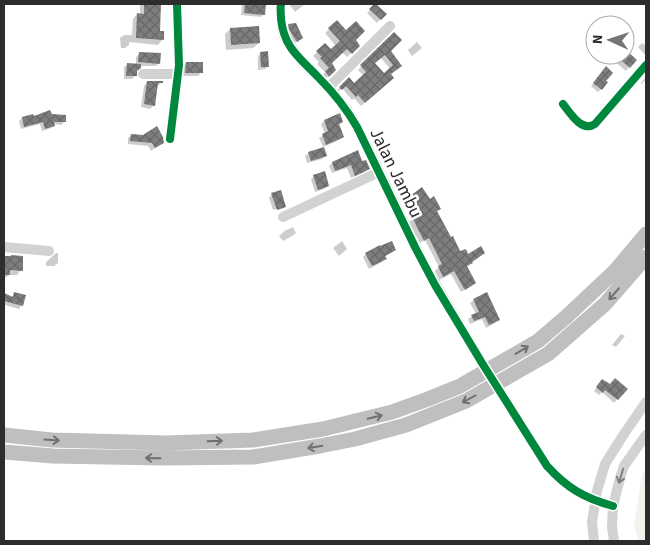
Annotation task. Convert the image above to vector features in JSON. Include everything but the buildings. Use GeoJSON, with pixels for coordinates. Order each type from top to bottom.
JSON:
{"type":"FeatureCollection","features":[{"type":"Feature","properties":{"kind":"highway"},"geometry":{"type":"LineString","coordinates":[[4,435],[52,440],[166,443],[253,440],[323,429],[392,412],[460,386],[538,341],[615,271],[646,234]]}},
{"type":"Feature","properties":{"kind":"highway"},"geometry":{"type":"LineString","coordinates":[[4,452],[53,456],[254,457],[346,441],[406,425],[466,401],[548,354],[605,304],[646,257]]}},
{"type":"Feature","properties":{"kind":"street"},"geometry":{"type":"LineString","coordinates":[[170,139],[179,65],[177,4]]}},
{"type":"Feature","properties":{"kind":"street","name":"Jalan Jambu"},"geometry":{"type":"LineString","coordinates":[[281,4],[282,29],[285,38],[302,62],[318,77],[350,114],[424,264],[482,363]]}},
{"type":"Feature","properties":{"kind":"street"},"geometry":{"type":"LineString","coordinates":[[328,88],[390,26]]}},
{"type":"Feature","properties":{"kind":"street"},"geometry":{"type":"LineString","coordinates":[[563,104],[581,124],[591,126],[646,65]]}},
{"type":"Feature","properties":{"kind":"street"},"geometry":{"type":"LineString","coordinates":[[143,74],[178,74]]}},
{"type":"Feature","properties":{"kind":"street"},"geometry":{"type":"LineString","coordinates":[[284,217],[379,172]]}},
{"type":"Feature","properties":{"kind":"street"},"geometry":{"type":"LineString","coordinates":[[4,247],[49,251]]}},
{"type":"Feature","properties":{"kind":"street"},"geometry":{"type":"LineString","coordinates":[[501,394],[547,466],[556,476],[586,497],[613,506]]}},
{"type":"Feature","properties":{"kind":"street"},"geometry":{"type":"LineString","coordinates":[[594,541],[592,522],[600,479],[605,464],[646,402]]}},
{"type":"Feature","properties":{"kind":"street"},"geometry":{"type":"LineString","coordinates":[[614,541],[612,527],[613,506],[624,466],[646,435]]}},
{"type":"Feature","properties":{"kind":"shaded area"},"geometry":{"type":"Polygon","coordinates":[[[646,468],[646,541],[639,541],[634,527],[642,474],[646,468]]]}},
{"type":"Feature","properties":{"kind":"cycle path"},"geometry":{"type":"LineString","coordinates":[[170,139],[179,65],[177,4]]}},
{"type":"Feature","properties":{"kind":"cycle path"},"geometry":{"type":"LineString","coordinates":[[281,4],[281,19],[289,45],[334,94],[353,120],[435,285],[547,466],[577,491],[613,506]]}},
{"type":"Feature","properties":{"kind":"cycle path"},"geometry":{"type":"LineString","coordinates":[[563,104],[581,124],[586,126],[595,124],[646,65]]}}]}
